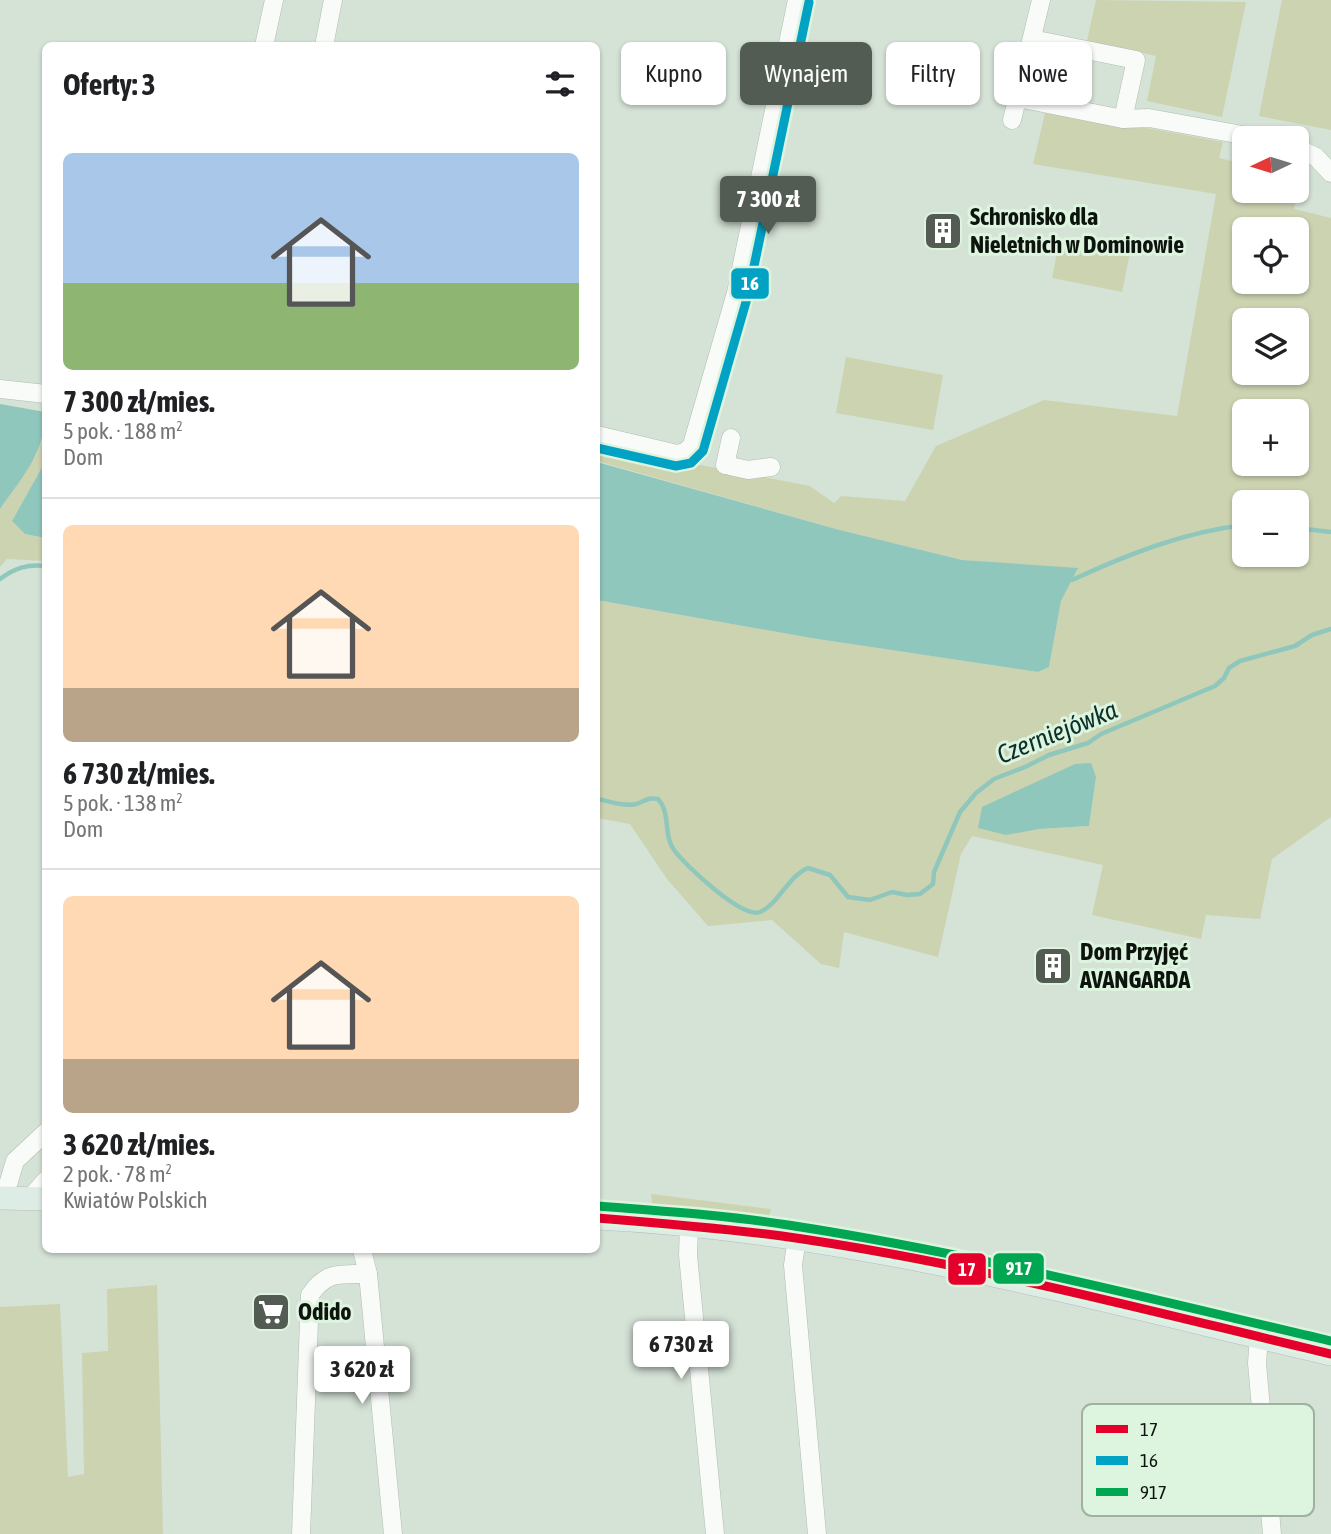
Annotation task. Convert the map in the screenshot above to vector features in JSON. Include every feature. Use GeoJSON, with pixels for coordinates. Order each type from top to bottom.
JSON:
{"type":"FeatureCollection","features":[{"type":"Feature","properties":{"kind":"main road"},"geometry":{"type":"LineString","coordinates":[[2,1198],[37,1199]]}},
{"type":"Feature","properties":{"kind":"main road"},"geometry":{"type":"LineString","coordinates":[[600,1218],[797,1238],[973,1271],[1331,1354]]}},
{"type":"Feature","properties":{"kind":"street"},"geometry":{"type":"LineString","coordinates":[[265,42],[274,0]]}},
{"type":"Feature","properties":{"kind":"street"},"geometry":{"type":"LineString","coordinates":[[325,42],[333,0]]}},
{"type":"Feature","properties":{"kind":"street"},"geometry":{"type":"LineString","coordinates":[[600,436],[677,454],[685,452],[692,445],[736,293],[797,0]]}},
{"type":"Feature","properties":{"kind":"street"},"geometry":{"type":"LineString","coordinates":[[1031,42],[1041,0]]}},
{"type":"Feature","properties":{"kind":"street"},"geometry":{"type":"LineString","coordinates":[[1032,39],[1136,60],[1123,119]]}},
{"type":"Feature","properties":{"kind":"street"},"geometry":{"type":"LineString","coordinates":[[1012,120],[1016,105]]}},
{"type":"Feature","properties":{"kind":"street"},"geometry":{"type":"LineString","coordinates":[[1053,105],[1123,119],[1149,118],[1232,133]]}},
{"type":"Feature","properties":{"kind":"street"},"geometry":{"type":"LineString","coordinates":[[1309,154],[1316,157],[1331,173]]}},
{"type":"Feature","properties":{"kind":"street"},"geometry":{"type":"LineString","coordinates":[[0,389],[42,394]]}},
{"type":"Feature","properties":{"kind":"street"},"geometry":{"type":"LineString","coordinates":[[731,438],[727,466],[748,470],[771,467]]}},
{"type":"Feature","properties":{"kind":"street"},"geometry":{"type":"LineString","coordinates":[[2,1198],[15,1161],[42,1136]]}},
{"type":"Feature","properties":{"kind":"street"},"geometry":{"type":"LineString","coordinates":[[688,1226],[688,1255],[715,1534]]}},
{"type":"Feature","properties":{"kind":"street"},"geometry":{"type":"LineString","coordinates":[[797,1238],[793,1265],[817,1534]]}},
{"type":"Feature","properties":{"kind":"street"},"geometry":{"type":"LineString","coordinates":[[363,1253],[368,1274],[378,1366],[393,1534]]}},
{"type":"Feature","properties":{"kind":"street"},"geometry":{"type":"LineString","coordinates":[[368,1274],[375,1253]]}},
{"type":"Feature","properties":{"kind":"street"},"geometry":{"type":"LineString","coordinates":[[301,1534],[310,1295],[319,1282],[332,1276],[368,1274]]}},
{"type":"Feature","properties":{"kind":"street"},"geometry":{"type":"LineString","coordinates":[[1259,1337],[1257,1363],[1261,1404]]}},
{"type":"Feature","properties":{"kind":"street"},"geometry":{"type":"LineString","coordinates":[[328,1371],[378,1366]]}},
{"type":"Feature","properties":{"kind":"street"},"geometry":{"type":"LineString","coordinates":[[1270,1516],[1272,1534]]}},
{"type":"Feature","properties":{"kind":"green space"},"geometry":{"type":"Polygon","coordinates":[[[1096,0],[1246,2],[1222,117],[1147,101],[1156,56],[1087,41],[1096,0]]]}},
{"type":"Feature","properties":{"kind":"green space"},"geometry":{"type":"Polygon","coordinates":[[[1282,0],[1331,0],[1331,130],[1259,116],[1282,0]]]}},
{"type":"Feature","properties":{"kind":"green space"},"geometry":{"type":"Polygon","coordinates":[[[1046,109],[1116,126],[1147,128],[1223,142],[1219,158],[1232,161],[1232,203],[1295,203],[1294,209],[1331,218],[1331,817],[1272,859],[1260,919],[1206,915],[1201,939],[1092,915],[1103,865],[972,836],[961,854],[938,957],[844,932],[839,968],[821,964],[772,920],[708,926],[667,879],[630,824],[600,819],[600,601],[811,638],[1038,672],[1049,667],[1061,601],[1077,569],[962,560],[836,529],[600,462],[600,446],[810,486],[834,503],[841,496],[905,501],[936,446],[1044,400],[1177,416],[1216,194],[1033,164],[1046,109]],[[1096,777],[1039,829],[1089,826],[1096,777]]]}},
{"type":"Feature","properties":{"kind":"green space"},"geometry":{"type":"Polygon","coordinates":[[[1060,239],[1130,253],[1122,292],[1052,278],[1060,239]]]}},
{"type":"Feature","properties":{"kind":"green space"},"geometry":{"type":"Polygon","coordinates":[[[846,357],[943,375],[933,430],[836,413],[846,357]]]}},
{"type":"Feature","properties":{"kind":"green space"},"geometry":{"type":"Polygon","coordinates":[[[42,440],[42,467],[12,521],[25,534],[42,537],[42,561],[7,559],[0,567],[0,509],[36,455],[42,440]]]}},
{"type":"Feature","properties":{"kind":"green space"},"geometry":{"type":"Polygon","coordinates":[[[651,1194],[771,1209],[769,1217],[759,1220],[657,1209],[652,1204],[651,1194]]]}},
{"type":"Feature","properties":{"kind":"green space"},"geometry":{"type":"Polygon","coordinates":[[[157,1285],[163,1534],[0,1534],[0,1307],[60,1304],[68,1477],[84,1474],[82,1353],[108,1351],[107,1289],[157,1285]]]}},
{"type":"Feature","properties":{"kind":"water"},"geometry":{"type":"Polygon","coordinates":[[[0,404],[42,411],[42,435],[37,452],[0,509],[0,404]]]}},
{"type":"Feature","properties":{"kind":"water"},"geometry":{"type":"Polygon","coordinates":[[[600,463],[836,529],[962,560],[1078,568],[1061,601],[1049,667],[1038,672],[811,638],[600,601],[600,463]]]}},
{"type":"Feature","properties":{"kind":"water"},"geometry":{"type":"Polygon","coordinates":[[[42,467],[42,537],[25,534],[12,521],[42,467]]]}},
{"type":"Feature","properties":{"kind":"water"},"geometry":{"type":"Polygon","coordinates":[[[1091,763],[1096,777],[1089,826],[1039,829],[1006,835],[978,828],[982,807],[1075,764],[1091,763]]]}},
{"type":"Feature","properties":{"kind":"waterway"},"geometry":{"type":"LineString","coordinates":[[1072,580],[1156,546],[1232,527]]}},
{"type":"Feature","properties":{"kind":"waterway"},"geometry":{"type":"LineString","coordinates":[[1309,529],[1331,532]]}},
{"type":"Feature","properties":{"kind":"waterway","name":"Czerniejówka"},"geometry":{"type":"LineString","coordinates":[[0,579],[22,568],[42,566]]}},
{"type":"Feature","properties":{"kind":"waterway","name":"Czerniejówka"},"geometry":{"type":"LineString","coordinates":[[600,800],[627,805],[658,799],[664,811],[674,850],[714,889],[752,912],[767,908],[794,878],[808,868],[830,875],[848,897],[870,900],[892,892],[920,894],[933,884],[934,872],[960,812],[976,793],[994,779],[1049,755],[1088,743],[1101,734],[1215,686],[1224,678],[1229,668],[1240,661],[1295,646],[1312,635],[1331,629]]}},
{"type":"Feature","properties":{"kind":"transit line","name":"16"},"geometry":{"type":"LineString","coordinates":[[600,449],[676,466],[691,463],[703,451],[748,295],[809,2]]}},
{"type":"Feature","properties":{"kind":"transit line","name":"917"},"geometry":{"type":"LineString","coordinates":[[600,1206],[741,1219],[856,1236],[1061,1278],[1331,1341]]}},
{"type":"Feature","properties":{"kind":"transit line","name":"17"},"geometry":{"type":"LineString","coordinates":[[600,1218],[782,1236],[920,1259],[1331,1354]]}},
{"type":"Feature","properties":{"kind":"place","name":"Schronisko dla Nieletnich w Dominowie"},"geometry":{"type":"Point","coordinates":[943,231]}},
{"type":"Feature","properties":{"kind":"place","name":"Dom Przyjęć AVANGARDA"},"geometry":{"type":"Point","coordinates":[1053,966]}},
{"type":"Feature","properties":{"kind":"place","name":"Odido"},"geometry":{"type":"Point","coordinates":[271,1312]}}]}
